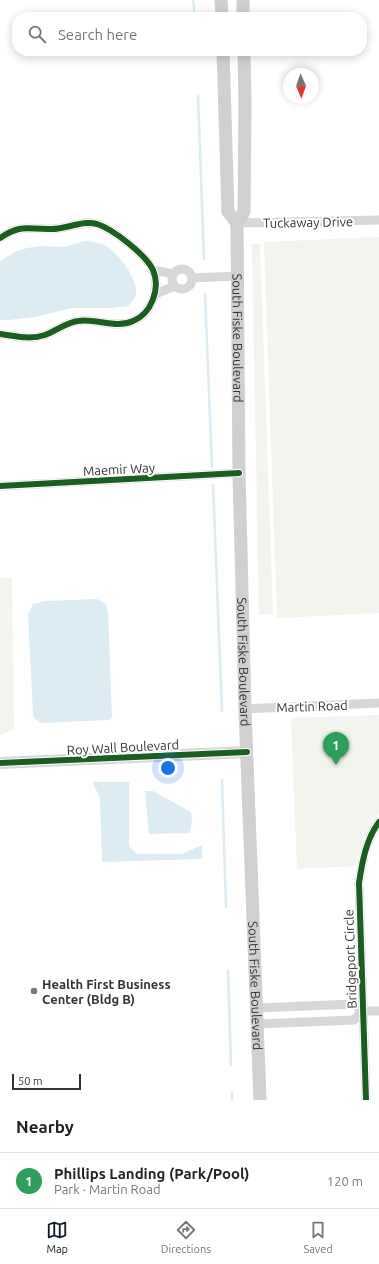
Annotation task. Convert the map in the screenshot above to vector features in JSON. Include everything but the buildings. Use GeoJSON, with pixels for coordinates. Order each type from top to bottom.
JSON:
{"type":"FeatureCollection","features":[{"type":"Feature","properties":{"kind":"main road"},"geometry":{"type":"LineString","coordinates":[[221,0],[222,12]]}},
{"type":"Feature","properties":{"kind":"main road"},"geometry":{"type":"LineString","coordinates":[[243,0],[243,12]]}},
{"type":"Feature","properties":{"kind":"main road","name":"South Fiske Boulevard"},"geometry":{"type":"LineString","coordinates":[[223,56],[228,212],[237,223]]}},
{"type":"Feature","properties":{"kind":"main road","name":"South Fiske Boulevard"},"geometry":{"type":"LineString","coordinates":[[244,56],[244,212],[237,223],[239,473],[245,709],[260,1100]]}},
{"type":"Feature","properties":{"kind":"street","name":"Tuckaway Drive"},"geometry":{"type":"LineString","coordinates":[[237,223],[379,220]]}},
{"type":"Feature","properties":{"kind":"street"},"geometry":{"type":"LineString","coordinates":[[0,238],[11,231],[25,227],[42,230],[80,224],[96,224],[112,232],[130,245],[152,270],[155,284],[155,294],[151,304],[143,315],[133,322],[121,324],[78,321],[46,335],[31,338],[0,334]]}},
{"type":"Feature","properties":{"kind":"street"},"geometry":{"type":"LineString","coordinates":[[185,269],[190,272],[192,278],[191,284],[186,288],[180,289],[175,286],[172,280],[174,274],[179,270],[185,269]]}},
{"type":"Feature","properties":{"kind":"street"},"geometry":{"type":"LineString","coordinates":[[152,270],[174,274]]}},
{"type":"Feature","properties":{"kind":"street"},"geometry":{"type":"LineString","coordinates":[[192,278],[238,276]]}},
{"type":"Feature","properties":{"kind":"street"},"geometry":{"type":"LineString","coordinates":[[155,294],[175,286]]}},
{"type":"Feature","properties":{"kind":"street","name":"Maemir Way"},"geometry":{"type":"LineString","coordinates":[[0,486],[239,473]]}},
{"type":"Feature","properties":{"kind":"street","name":"Martin Road"},"geometry":{"type":"LineString","coordinates":[[245,709],[379,703]]}},
{"type":"Feature","properties":{"kind":"street","name":"Roy Wall Boulevard"},"geometry":{"type":"LineString","coordinates":[[0,763],[247,752]]}},
{"type":"Feature","properties":{"kind":"street","name":"Bridgeport Circle"},"geometry":{"type":"LineString","coordinates":[[366,1100],[359,884],[363,858],[375,828],[379,822]]}},
{"type":"Feature","properties":{"kind":"street"},"geometry":{"type":"LineString","coordinates":[[257,1008],[354,1004],[362,1012]]}},
{"type":"Feature","properties":{"kind":"street"},"geometry":{"type":"LineString","coordinates":[[257,1024],[354,1020],[362,1012],[379,1011]]}},
{"type":"Feature","properties":{"kind":"shaded area"},"geometry":{"type":"Polygon","coordinates":[[[379,237],[379,613],[277,618],[264,242],[379,237]]]}},
{"type":"Feature","properties":{"kind":"shaded area"},"geometry":{"type":"Polygon","coordinates":[[[85,241],[91,241],[109,248],[128,269],[135,283],[136,295],[128,306],[110,308],[72,308],[35,317],[0,320],[0,261],[17,251],[27,248],[41,246],[64,247],[85,241]]]}},
{"type":"Feature","properties":{"kind":"shaded area"},"geometry":{"type":"Polygon","coordinates":[[[252,244],[260,244],[273,614],[259,615],[252,244]]]}},
{"type":"Feature","properties":{"kind":"shaded area"},"geometry":{"type":"Polygon","coordinates":[[[0,578],[12,578],[14,729],[0,735],[0,578]]]}},
{"type":"Feature","properties":{"kind":"shaded area"},"geometry":{"type":"Polygon","coordinates":[[[97,599],[106,604],[108,612],[112,718],[109,720],[41,723],[34,718],[33,714],[28,615],[33,604],[45,601],[97,599]]]}},
{"type":"Feature","properties":{"kind":"shaded area"},"geometry":{"type":"Polygon","coordinates":[[[379,715],[379,812],[364,838],[355,866],[297,869],[291,718],[379,715]]]}},
{"type":"Feature","properties":{"kind":"shaded area"},"geometry":{"type":"Polygon","coordinates":[[[93,782],[129,782],[129,846],[137,854],[182,854],[202,845],[202,859],[102,862],[100,799],[93,782]]]}},
{"type":"Feature","properties":{"kind":"shaded area"},"geometry":{"type":"Polygon","coordinates":[[[145,791],[153,791],[191,812],[192,820],[190,833],[149,834],[145,791]]]}},
{"type":"Feature","properties":{"kind":"waterway"},"geometry":{"type":"LineString","coordinates":[[193,0],[194,12]]}},
{"type":"Feature","properties":{"kind":"waterway"},"geometry":{"type":"LineString","coordinates":[[198,96],[204,259]]}},
{"type":"Feature","properties":{"kind":"waterway"},"geometry":{"type":"LineString","coordinates":[[205,294],[212,467]]}},
{"type":"Feature","properties":{"kind":"waterway"},"geometry":{"type":"LineString","coordinates":[[213,485],[222,711]]}},
{"type":"Feature","properties":{"kind":"waterway"},"geometry":{"type":"LineString","coordinates":[[222,780],[226,907]]}},
{"type":"Feature","properties":{"kind":"waterway"},"geometry":{"type":"LineString","coordinates":[[228,971],[231,1065]]}},
{"type":"Feature","properties":{"kind":"waterway"},"geometry":{"type":"LineString","coordinates":[[232,1093],[232,1100]]}},
{"type":"Feature","properties":{"kind":"cycle path"},"geometry":{"type":"LineString","coordinates":[[0,238],[14,230],[25,228],[52,229],[86,223],[97,224],[112,231],[144,257],[153,270],[156,285],[153,300],[149,307],[145,313],[133,321],[120,324],[85,320],[78,321],[70,323],[45,335],[34,337],[0,334]]}},
{"type":"Feature","properties":{"kind":"cycle path"},"geometry":{"type":"LineString","coordinates":[[0,486],[239,473]]}},
{"type":"Feature","properties":{"kind":"cycle path"},"geometry":{"type":"LineString","coordinates":[[0,763],[247,752]]}},
{"type":"Feature","properties":{"kind":"cycle path"},"geometry":{"type":"LineString","coordinates":[[366,1100],[359,883],[363,859],[368,843],[379,822]]}},
{"type":"Feature","properties":{"kind":"place","name":"Phillips Landing (Park/Pool)"},"geometry":{"type":"Point","coordinates":[336,765]}},
{"type":"Feature","properties":{"kind":"place","name":"Health First Business Center (Bldg B)"},"geometry":{"type":"Point","coordinates":[34,991]}}]}
